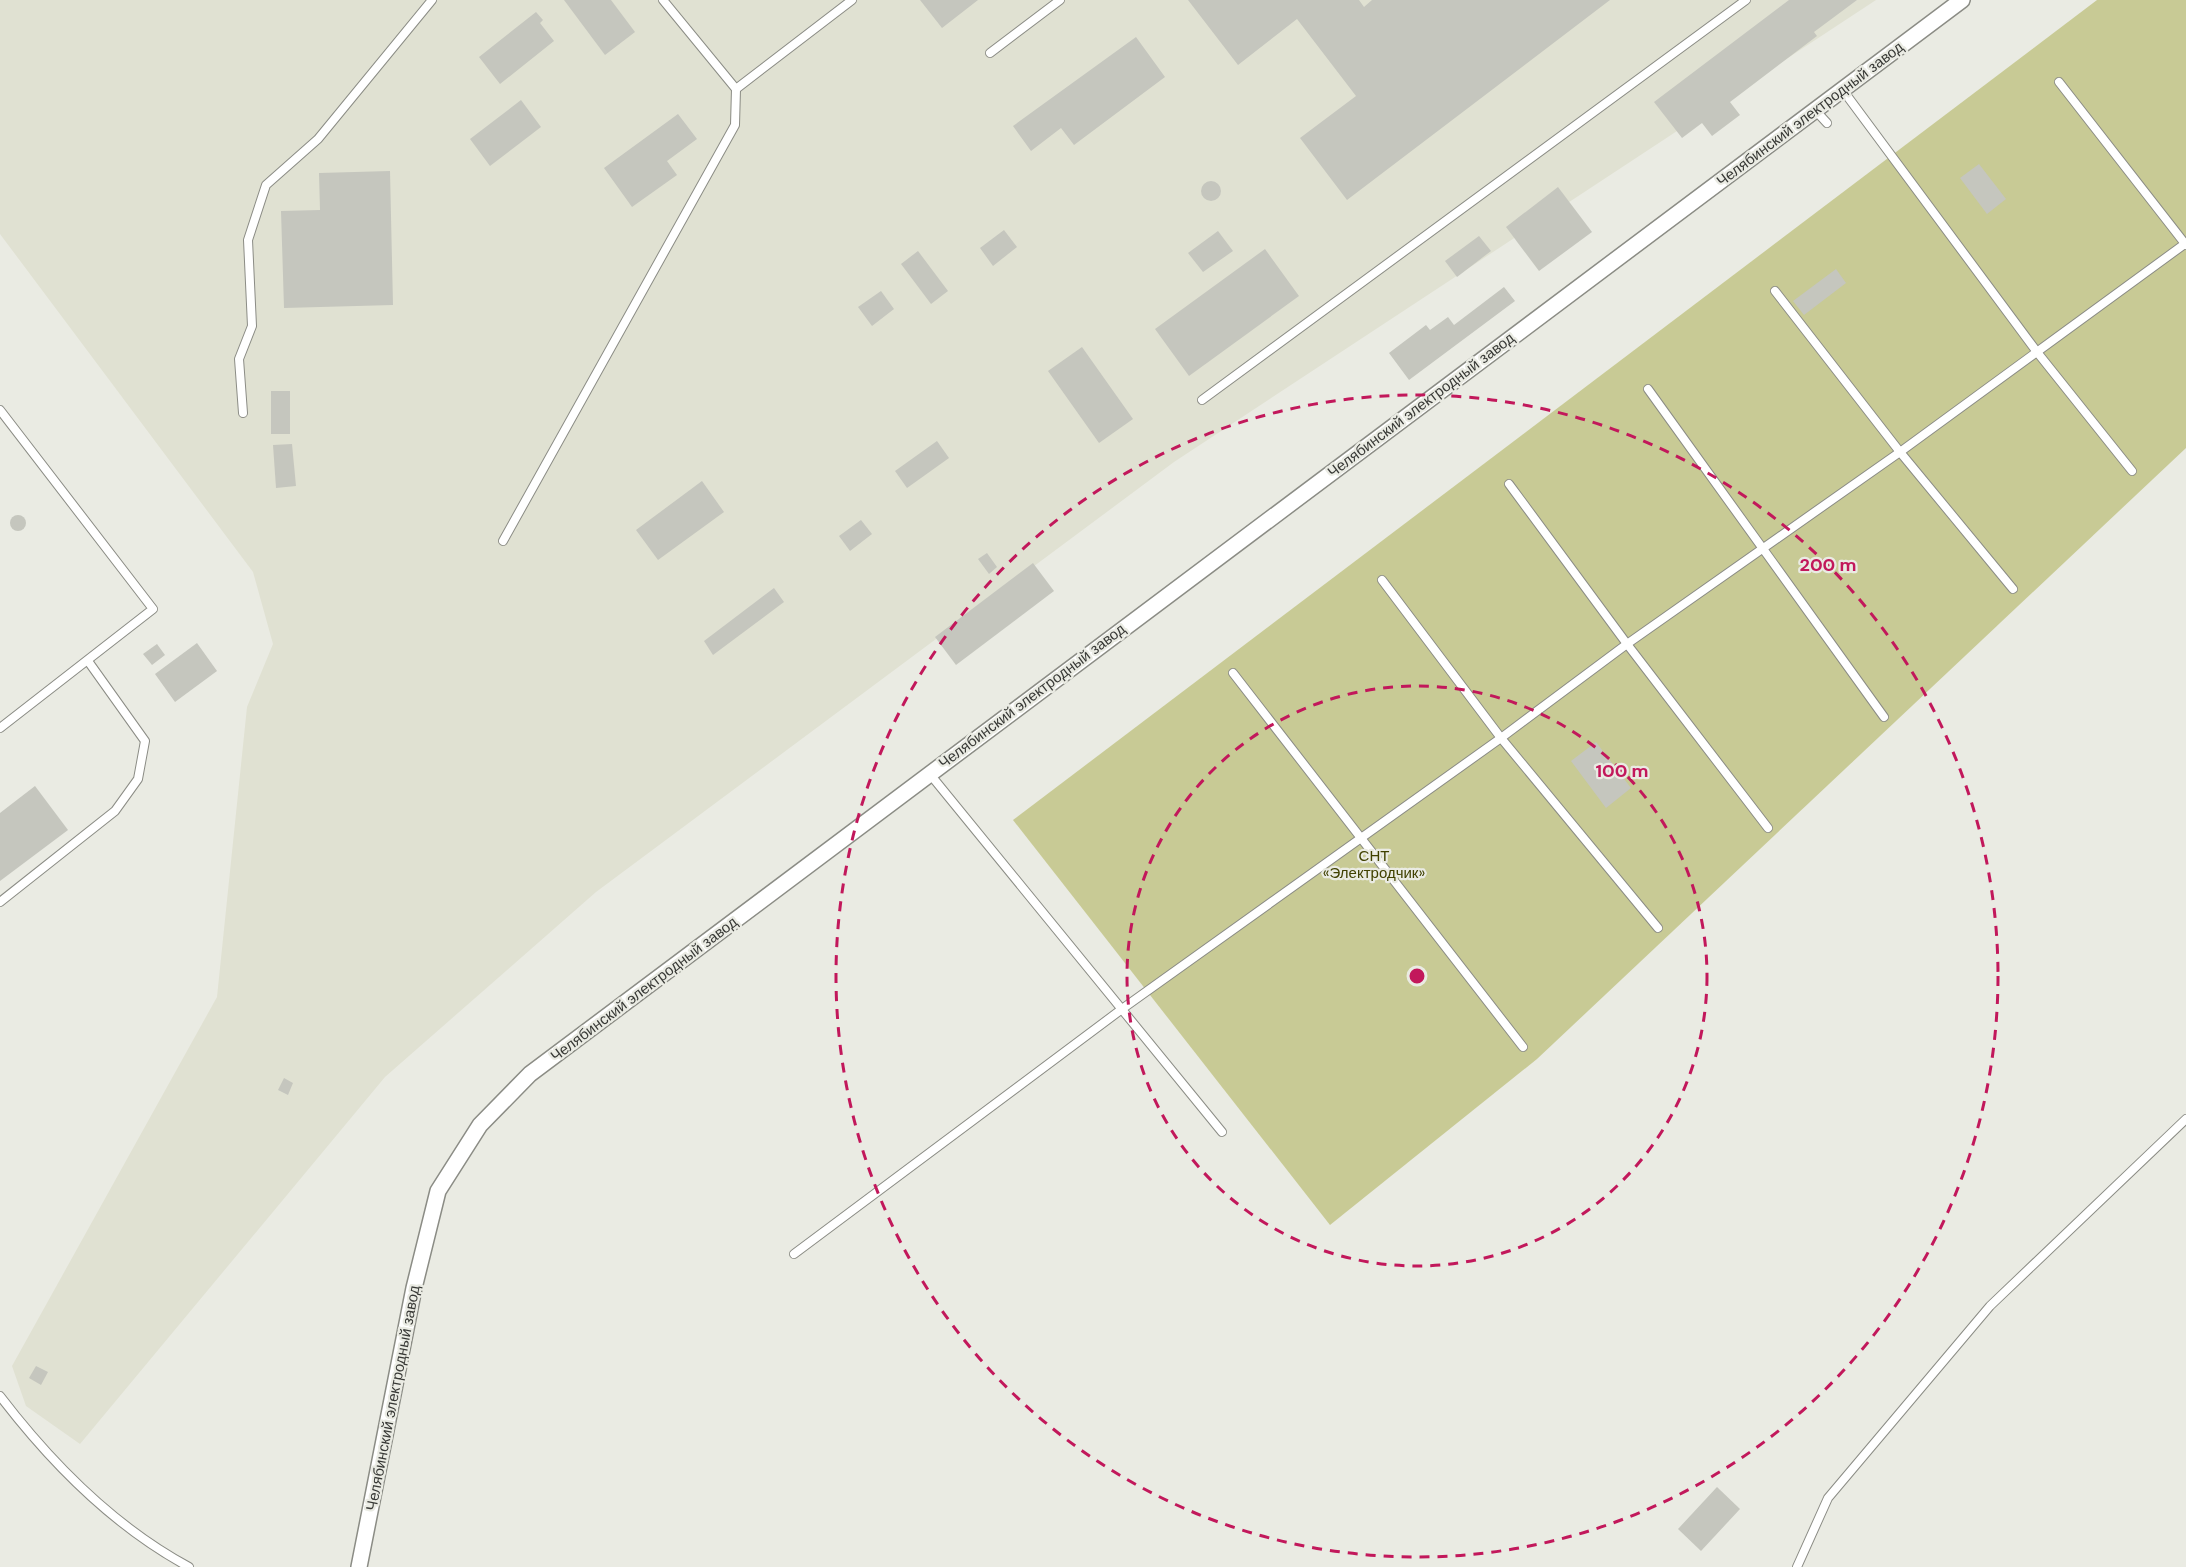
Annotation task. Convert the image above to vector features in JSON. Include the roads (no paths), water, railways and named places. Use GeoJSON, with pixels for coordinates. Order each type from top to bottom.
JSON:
{"type":"FeatureCollection","features":[{"type":"Feature","properties":{"kind":"street","name":"Челябинский электродный завод"},"geometry":{"type":"LineString","coordinates":[[359,1567],[414,1288],[438,1191],[480,1125],[530,1074],[1962,0]]}},
{"type":"Feature","properties":{"kind":"lane"},"geometry":{"type":"LineString","coordinates":[[243,413],[239,359],[252,326],[248,240],[266,185],[318,139],[432,0]]}},
{"type":"Feature","properties":{"kind":"lane"},"geometry":{"type":"LineString","coordinates":[[503,541],[735,125],[736,89],[663,0]]}},
{"type":"Feature","properties":{"kind":"lane"},"geometry":{"type":"LineString","coordinates":[[736,89],[852,0]]}},
{"type":"Feature","properties":{"kind":"lane"},"geometry":{"type":"LineString","coordinates":[[990,53],[1060,0]]}},
{"type":"Feature","properties":{"kind":"lane"},"geometry":{"type":"LineString","coordinates":[[1202,400],[1746,0]]}},
{"type":"Feature","properties":{"kind":"lane"},"geometry":{"type":"LineString","coordinates":[[794,1254],[1122,1009],[1501,738],[1627,644],[1900,452],[2186,244],[2059,82]]}},
{"type":"Feature","properties":{"kind":"lane"},"geometry":{"type":"LineString","coordinates":[[1842,89],[2037,352],[2132,471]]}},
{"type":"Feature","properties":{"kind":"lane"},"geometry":{"type":"LineString","coordinates":[[1815,110],[1827,123]]}},
{"type":"Feature","properties":{"kind":"lane"},"geometry":{"type":"LineString","coordinates":[[1776,291],[1900,452],[2013,589]]}},
{"type":"Feature","properties":{"kind":"lane"},"geometry":{"type":"LineString","coordinates":[[1648,389],[1884,717]]}},
{"type":"Feature","properties":{"kind":"lane"},"geometry":{"type":"LineString","coordinates":[[0,410],[153,609],[0,728]]}},
{"type":"Feature","properties":{"kind":"lane"},"geometry":{"type":"LineString","coordinates":[[1509,484],[1627,644],[1768,828]]}},
{"type":"Feature","properties":{"kind":"lane"},"geometry":{"type":"LineString","coordinates":[[1382,580],[1501,738],[1658,928]]}},
{"type":"Feature","properties":{"kind":"lane"},"geometry":{"type":"LineString","coordinates":[[0,902],[115,811],[138,778],[145,741],[87,661]]}},
{"type":"Feature","properties":{"kind":"lane"},"geometry":{"type":"LineString","coordinates":[[1233,673],[1523,1047]]}},
{"type":"Feature","properties":{"kind":"lane"},"geometry":{"type":"LineString","coordinates":[[929,773],[1222,1132]]}},
{"type":"Feature","properties":{"kind":"lane"},"geometry":{"type":"LineString","coordinates":[[1797,1567],[1828,1498],[1990,1306],[2186,1119]]}},
{"type":"Feature","properties":{"kind":"lane"},"geometry":{"type":"LineString","coordinates":[[0,1396],[33,1440],[86,1494],[160,1551],[189,1567]]}},
{"type":"Feature","properties":{"kind":"park label","name":"СНТ «Электродчик»"},"geometry":{"type":"Point","coordinates":[1374,864]}}]}
